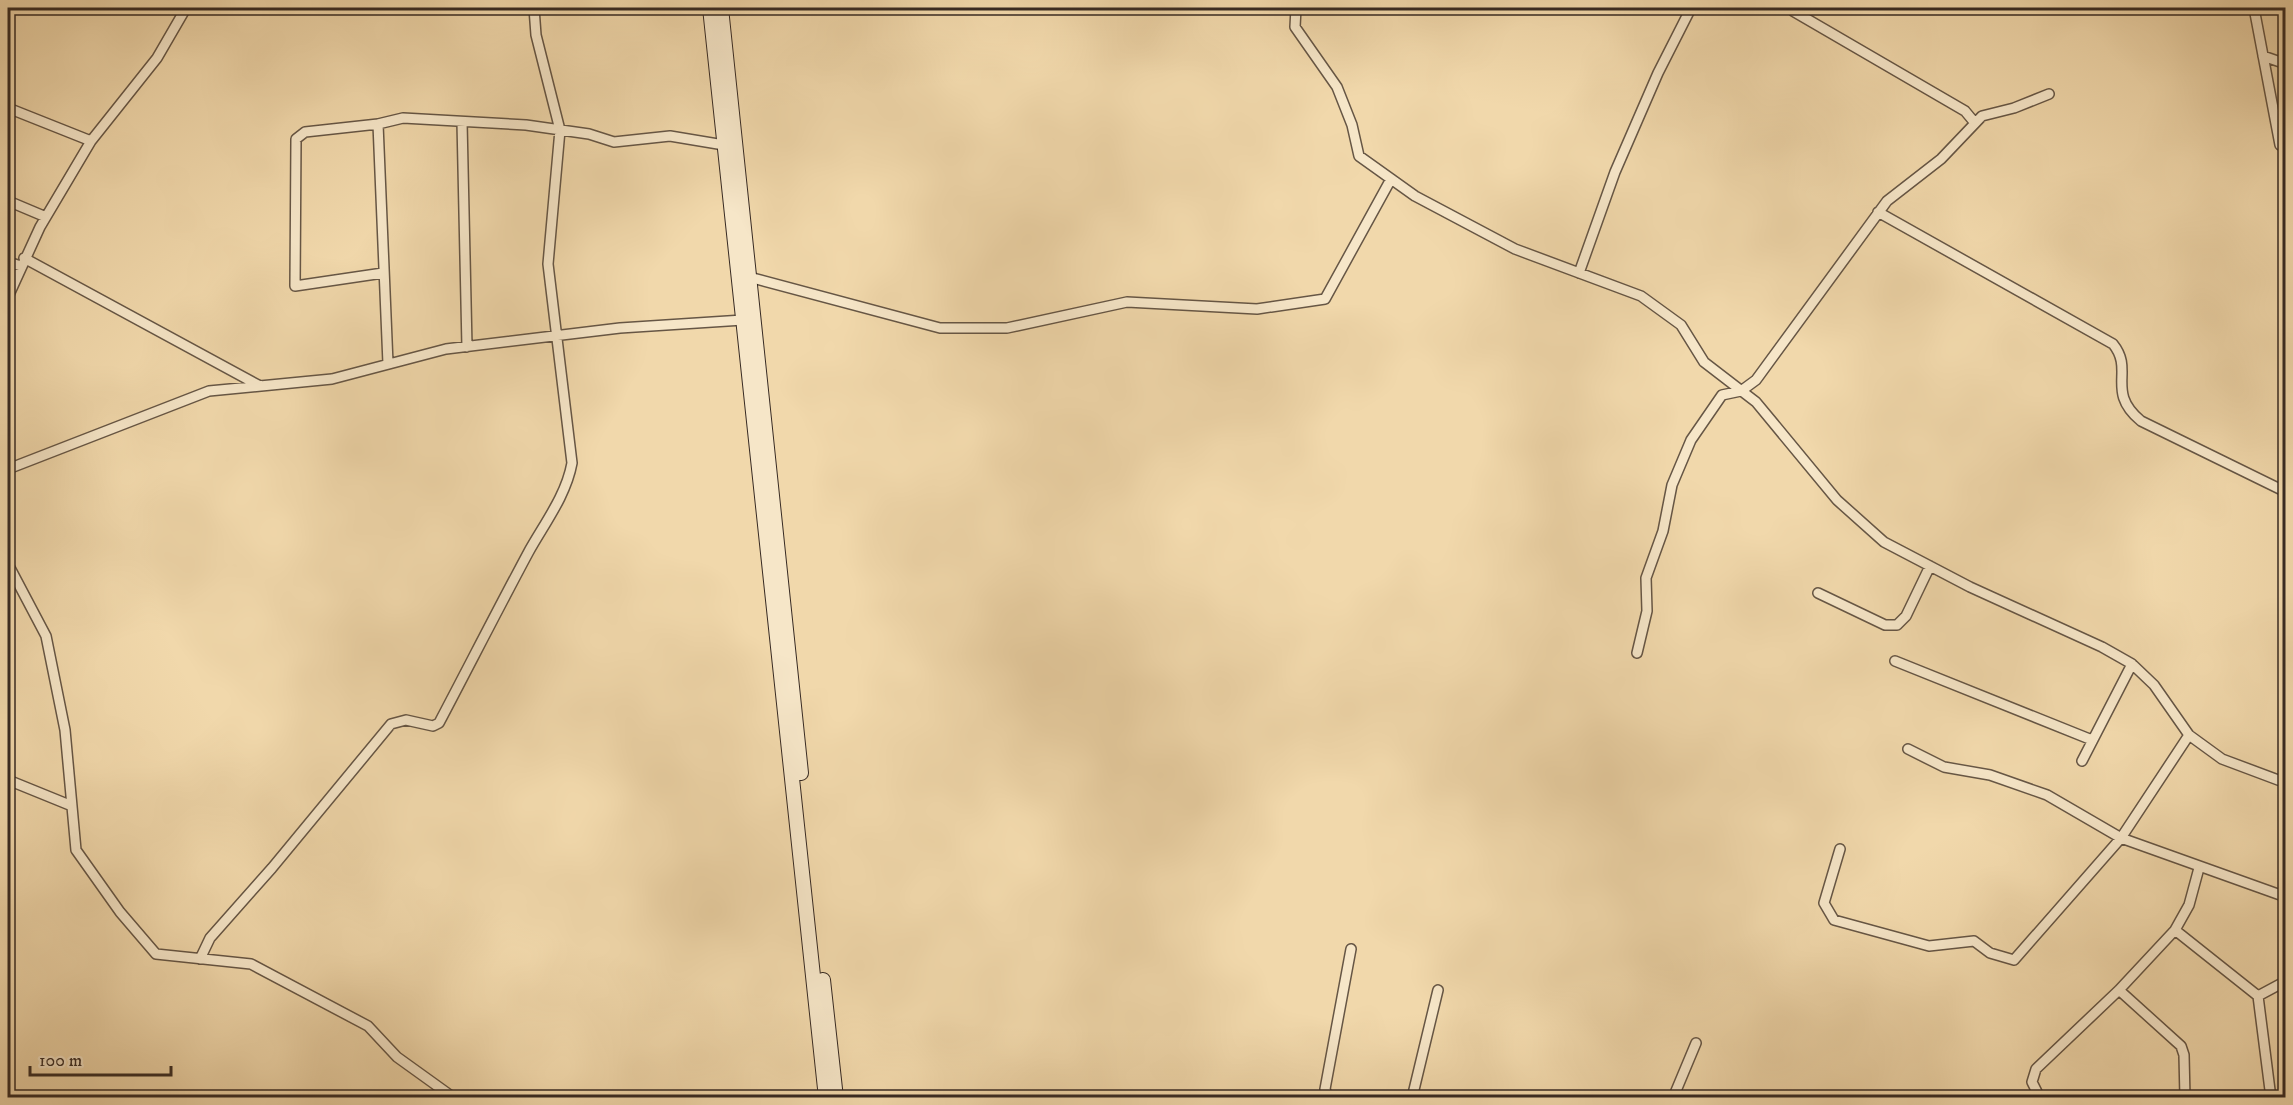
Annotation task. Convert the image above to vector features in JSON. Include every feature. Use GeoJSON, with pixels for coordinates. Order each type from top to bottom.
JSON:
{"type":"FeatureCollection","features":[{"type":"Feature","properties":{"kind":"street"},"geometry":{"type":"LineString","coordinates":[[8,297],[22,262],[46,217],[92,141],[157,58],[186,8]]}},
{"type":"Feature","properties":{"kind":"street"},"geometry":{"type":"LineString","coordinates":[[200,959],[210,938],[272,868],[391,724],[406,720],[433,726],[440,723],[528,553],[562,495],[569,477],[572,463],[548,264],[560,130],[536,35],[534,8]]}},
{"type":"Feature","properties":{"kind":"street"},"geometry":{"type":"LineString","coordinates":[[710,8],[724,145],[748,319],[836,1098]]}},
{"type":"Feature","properties":{"kind":"street"},"geometry":{"type":"LineString","coordinates":[[721,8],[749,277],[748,319],[826,1098]]}},
{"type":"Feature","properties":{"kind":"street"},"geometry":{"type":"LineString","coordinates":[[1296,8],[1295,27],[1337,87],[1352,125],[1359,156],[1415,196],[1515,249],[1641,296],[1681,325],[1704,362],[1756,402],[1837,500],[1884,542],[2132,664],[2154,686],[2189,735],[2222,759],[2286,783]]}},
{"type":"Feature","properties":{"kind":"street"},"geometry":{"type":"LineString","coordinates":[[1579,273],[1615,172],[1658,73],[1691,8]]}},
{"type":"Feature","properties":{"kind":"street"},"geometry":{"type":"LineString","coordinates":[[1795,8],[1793,11],[1965,111],[1976,123]]}},
{"type":"Feature","properties":{"kind":"street"},"geometry":{"type":"LineString","coordinates":[[2254,8],[2280,146]]}},
{"type":"Feature","properties":{"kind":"street"},"geometry":{"type":"LineString","coordinates":[[2263,56],[2286,64]]}},
{"type":"Feature","properties":{"kind":"street"},"geometry":{"type":"LineString","coordinates":[[1637,653],[1647,611],[1646,578],[1663,531],[1672,485],[1691,440],[1722,395],[1741,391],[1755,380],[1887,201],[1941,159],[1982,116],[2014,108],[2049,94]]}},
{"type":"Feature","properties":{"kind":"street"},"geometry":{"type":"LineString","coordinates":[[8,108],[92,141]]}},
{"type":"Feature","properties":{"kind":"street"},"geometry":{"type":"LineString","coordinates":[[383,273],[295,286],[296,139],[305,132],[378,124],[403,118],[526,125],[589,134],[614,142],[670,136],[724,145]]}},
{"type":"Feature","properties":{"kind":"street"},"geometry":{"type":"LineString","coordinates":[[462,122],[467,347]]}},
{"type":"Feature","properties":{"kind":"street"},"geometry":{"type":"LineString","coordinates":[[378,124],[388,364]]}},
{"type":"Feature","properties":{"kind":"street"},"geometry":{"type":"LineString","coordinates":[[749,277],[940,328],[1007,328],[1127,302],[1257,309],[1325,299],[1391,179]]}},
{"type":"Feature","properties":{"kind":"street"},"geometry":{"type":"LineString","coordinates":[[8,201],[46,217]]}},
{"type":"Feature","properties":{"kind":"street"},"geometry":{"type":"LineString","coordinates":[[1878,212],[2113,344],[2121,358],[2122,398],[2132,413],[2141,421],[2286,492]]}},
{"type":"Feature","properties":{"kind":"street"},"geometry":{"type":"LineString","coordinates":[[8,262],[22,262],[260,386]]}},
{"type":"Feature","properties":{"kind":"street"},"geometry":{"type":"LineString","coordinates":[[8,469],[209,391],[332,380],[446,349],[620,328],[748,319]]}},
{"type":"Feature","properties":{"kind":"street"},"geometry":{"type":"LineString","coordinates":[[8,564],[46,636],[65,730],[76,850],[120,912],[156,954],[251,964],[368,1026],[397,1057],[454,1098]]}},
{"type":"Feature","properties":{"kind":"street"},"geometry":{"type":"LineString","coordinates":[[1818,593],[1886,625],[1893,626],[1901,623],[1906,616],[1930,566]]}},
{"type":"Feature","properties":{"kind":"street"},"geometry":{"type":"LineString","coordinates":[[1895,662],[2092,740]]}},
{"type":"Feature","properties":{"kind":"street"},"geometry":{"type":"LineString","coordinates":[[2082,761],[2132,664]]}},
{"type":"Feature","properties":{"kind":"street"},"geometry":{"type":"LineString","coordinates":[[1840,849],[1824,903],[1833,920],[1929,946],[1974,941],[1990,953],[2014,960],[2121,838],[2189,735]]}},
{"type":"Feature","properties":{"kind":"street"},"geometry":{"type":"LineString","coordinates":[[1908,749],[1944,767],[1990,775],[2047,795],[2121,838],[2199,868],[2286,897]]}},
{"type":"Feature","properties":{"kind":"street"},"geometry":{"type":"LineString","coordinates":[[8,780],[72,806]]}},
{"type":"Feature","properties":{"kind":"street"},"geometry":{"type":"LineString","coordinates":[[2040,1098],[2032,1082],[2036,1069],[2119,990],[2175,930],[2189,905],[2199,868]]}},
{"type":"Feature","properties":{"kind":"street"},"geometry":{"type":"LineString","coordinates":[[2175,930],[2258,996],[2271,1098]]}},
{"type":"Feature","properties":{"kind":"street"},"geometry":{"type":"LineString","coordinates":[[1328,1098],[1325,1089],[1351,949]]}},
{"type":"Feature","properties":{"kind":"street"},"geometry":{"type":"LineString","coordinates":[[2258,996],[2286,981]]}},
{"type":"Feature","properties":{"kind":"street"},"geometry":{"type":"LineString","coordinates":[[1412,1098],[1438,990]]}},
{"type":"Feature","properties":{"kind":"street"},"geometry":{"type":"LineString","coordinates":[[2119,990],[2181,1046],[2184,1054],[2185,1098]]}},
{"type":"Feature","properties":{"kind":"street"},"geometry":{"type":"LineString","coordinates":[[1673,1098],[1695,1043]]}},
{"type":"Feature","properties":{"kind":"street"},"geometry":{"type":"LineString","coordinates":[[2277,1098],[2286,1096]]}}]}
